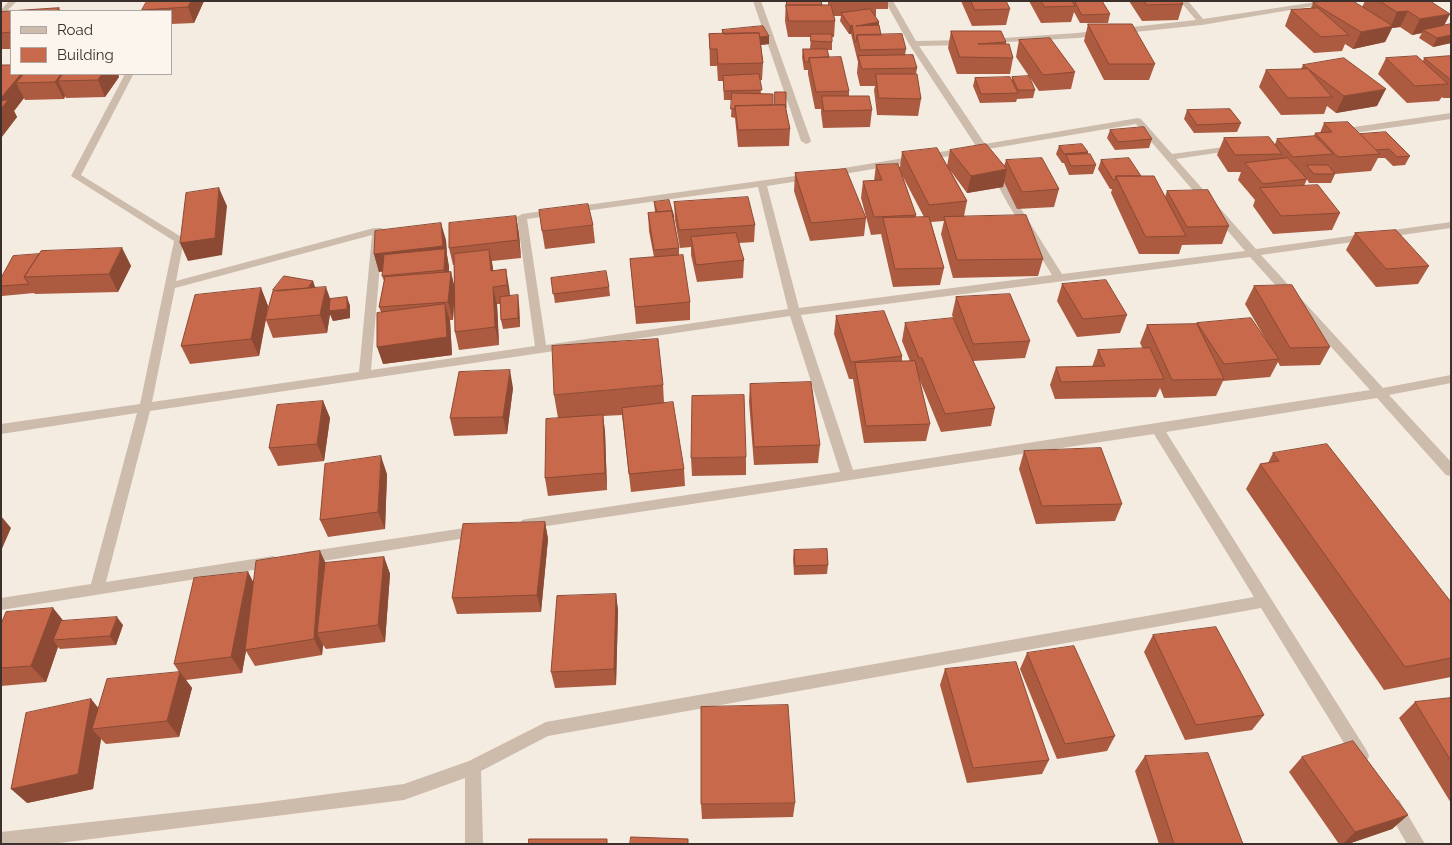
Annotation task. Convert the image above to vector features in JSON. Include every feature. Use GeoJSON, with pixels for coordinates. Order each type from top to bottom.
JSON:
{"type":"FeatureCollection","features":[{"type":"Feature","properties":{"kind":"street"},"geometry":{"type":"LineString","coordinates":[[1,15],[13,1]]}},
{"type":"Feature","properties":{"kind":"street"},"geometry":{"type":"LineString","coordinates":[[757,1],[806,142]]}},
{"type":"Feature","properties":{"kind":"street"},"geometry":{"type":"LineString","coordinates":[[889,1],[913,44],[983,149],[1013,204],[1059,278]]}},
{"type":"Feature","properties":{"kind":"street"},"geometry":{"type":"LineString","coordinates":[[1184,1],[1202,23]]}},
{"type":"Feature","properties":{"kind":"street"},"geometry":{"type":"LineString","coordinates":[[982,41],[1070,38],[1202,23],[1339,1]]}},
{"type":"Feature","properties":{"kind":"street"},"geometry":{"type":"LineString","coordinates":[[913,44],[972,42]]}},
{"type":"Feature","properties":{"kind":"street"},"geometry":{"type":"LineString","coordinates":[[97,589],[145,408],[179,240],[76,176],[129,75]]}},
{"type":"Feature","properties":{"kind":"street"},"geometry":{"type":"LineString","coordinates":[[1334,133],[1451,116]]}},
{"type":"Feature","properties":{"kind":"street"},"geometry":{"type":"LineString","coordinates":[[541,350],[522,217],[634,200],[762,184],[983,149],[1138,121],[1253,253],[1451,471]]}},
{"type":"Feature","properties":{"kind":"street"},"geometry":{"type":"LineString","coordinates":[[1169,157],[1247,146]]}},
{"type":"Feature","properties":{"kind":"street"},"geometry":{"type":"LineString","coordinates":[[762,184],[794,312],[848,476]]}},
{"type":"Feature","properties":{"kind":"street"},"geometry":{"type":"LineString","coordinates":[[1,429],[794,312],[1253,253],[1451,225]]}},
{"type":"Feature","properties":{"kind":"street"},"geometry":{"type":"LineString","coordinates":[[170,286],[378,230],[365,376]]}},
{"type":"Feature","properties":{"kind":"street"},"geometry":{"type":"LineString","coordinates":[[512,526],[1157,429],[1379,393],[1451,379]]}},
{"type":"Feature","properties":{"kind":"street"},"geometry":{"type":"LineString","coordinates":[[1157,429],[1369,768]]}},
{"type":"Feature","properties":{"kind":"street"},"geometry":{"type":"LineString","coordinates":[[1,604],[492,529]]}},
{"type":"Feature","properties":{"kind":"street"},"geometry":{"type":"LineString","coordinates":[[1,841],[404,792],[473,767],[546,730],[1264,601]]}},
{"type":"Feature","properties":{"kind":"street"},"geometry":{"type":"LineString","coordinates":[[473,767],[474,844]]}},
{"type":"Feature","properties":{"kind":"street"},"geometry":{"type":"LineString","coordinates":[[1385,794],[1417,844]]}},
{"type":"Feature","properties":{"kind":"building"},"geometry":{"type":"Polygon","coordinates":[[[147,1],[191,1],[188,7],[142,10],[147,1]]]}},
{"type":"Feature","properties":{"kind":"building"},"geometry":{"type":"Polygon","coordinates":[[[787,1],[821,1],[822,5],[787,5],[787,1]]]}},
{"type":"Feature","properties":{"kind":"building"},"geometry":{"type":"Polygon","coordinates":[[[971,1],[1006,1],[1010,9],[975,10],[971,1]]]}},
{"type":"Feature","properties":{"kind":"building"},"geometry":{"type":"Polygon","coordinates":[[[1041,1],[1072,1],[1075,6],[1045,7],[1041,1]]]}},
{"type":"Feature","properties":{"kind":"building"},"geometry":{"type":"Polygon","coordinates":[[[1075,1],[1102,1],[1110,14],[1082,15],[1075,1]]]}},
{"type":"Feature","properties":{"kind":"building"},"geometry":{"type":"Polygon","coordinates":[[[1144,1],[1181,1],[1183,4],[1147,5],[1144,1]]]}},
{"type":"Feature","properties":{"kind":"building"},"geometry":{"type":"Polygon","coordinates":[[[1322,1],[1353,1],[1393,26],[1361,32],[1313,3],[1322,1]]]}},
{"type":"Feature","properties":{"kind":"building"},"geometry":{"type":"Polygon","coordinates":[[[1380,1],[1430,1],[1450,14],[1420,19],[1408,11],[1397,12],[1380,1]]]}},
{"type":"Feature","properties":{"kind":"building"},"geometry":{"type":"Polygon","coordinates":[[[786,5],[831,5],[835,21],[789,21],[786,5]]]}},
{"type":"Feature","properties":{"kind":"building"},"geometry":{"type":"Polygon","coordinates":[[[59,8],[58,10],[30,10],[59,8]]]}},
{"type":"Feature","properties":{"kind":"building"},"geometry":{"type":"Polygon","coordinates":[[[1318,8],[1349,35],[1321,37],[1291,10],[1318,8]]]}},
{"type":"Feature","properties":{"kind":"building"},"geometry":{"type":"Polygon","coordinates":[[[870,9],[879,22],[856,26],[879,25],[881,35],[857,35],[855,42],[852,25],[850,26],[841,13],[870,9]]]}},
{"type":"Feature","properties":{"kind":"building"},"geometry":{"type":"Polygon","coordinates":[[[10,11],[10,32],[1,33],[1,12],[10,11]]]}},
{"type":"Feature","properties":{"kind":"building"},"geometry":{"type":"Polygon","coordinates":[[[1088,24],[1132,24],[1155,64],[1109,64],[1088,24]]]}},
{"type":"Feature","properties":{"kind":"building"},"geometry":{"type":"Polygon","coordinates":[[[1451,24],[1451,35],[1437,38],[1423,30],[1451,24]]]}},
{"type":"Feature","properties":{"kind":"building"},"geometry":{"type":"Polygon","coordinates":[[[763,26],[769,36],[760,37],[759,33],[724,34],[722,30],[763,26]]]}},
{"type":"Feature","properties":{"kind":"building"},"geometry":{"type":"Polygon","coordinates":[[[951,31],[1001,31],[1006,42],[978,44],[1009,44],[1013,58],[960,57],[951,31]]]}},
{"type":"Feature","properties":{"kind":"building"},"geometry":{"type":"Polygon","coordinates":[[[759,33],[763,63],[718,64],[717,49],[710,49],[709,34],[759,33]]]}},
{"type":"Feature","properties":{"kind":"building"},"geometry":{"type":"Polygon","coordinates":[[[811,34],[832,34],[832,42],[811,41],[811,34]]]}},
{"type":"Feature","properties":{"kind":"building"},"geometry":{"type":"Polygon","coordinates":[[[902,34],[906,49],[860,50],[857,35],[902,34]]]}},
{"type":"Feature","properties":{"kind":"building"},"geometry":{"type":"Polygon","coordinates":[[[1050,38],[1075,72],[1043,75],[1019,40],[1050,38]]]}},
{"type":"Feature","properties":{"kind":"building"},"geometry":{"type":"Polygon","coordinates":[[[803,49],[827,49],[829,57],[809,58],[809,62],[805,62],[803,49]]]}},
{"type":"Feature","properties":{"kind":"building"},"geometry":{"type":"Polygon","coordinates":[[[913,55],[917,68],[862,69],[858,56],[913,55]]]}},
{"type":"Feature","properties":{"kind":"building"},"geometry":{"type":"Polygon","coordinates":[[[1417,56],[1448,84],[1415,86],[1386,58],[1417,56]]]}},
{"type":"Feature","properties":{"kind":"building"},"geometry":{"type":"Polygon","coordinates":[[[1451,56],[1451,80],[1424,58],[1451,56]]]}},
{"type":"Feature","properties":{"kind":"building"},"geometry":{"type":"Polygon","coordinates":[[[841,57],[849,91],[816,92],[809,58],[841,57]]]}},
{"type":"Feature","properties":{"kind":"building"},"geometry":{"type":"Polygon","coordinates":[[[1344,58],[1386,89],[1344,96],[1303,65],[1344,58]]]}},
{"type":"Feature","properties":{"kind":"building"},"geometry":{"type":"Polygon","coordinates":[[[1,65],[10,65],[10,75],[20,75],[1,98],[1,65]]]}},
{"type":"Feature","properties":{"kind":"building"},"geometry":{"type":"Polygon","coordinates":[[[1308,69],[1332,97],[1288,98],[1266,70],[1308,69]]]}},
{"type":"Feature","properties":{"kind":"building"},"geometry":{"type":"Polygon","coordinates":[[[759,74],[762,90],[724,91],[723,76],[759,74]]]}},
{"type":"Feature","properties":{"kind":"building"},"geometry":{"type":"Polygon","coordinates":[[[876,74],[917,74],[921,99],[879,98],[876,74]]]}},
{"type":"Feature","properties":{"kind":"building"},"geometry":{"type":"Polygon","coordinates":[[[23,75],[60,75],[55,82],[16,83],[23,75]]]}},
{"type":"Feature","properties":{"kind":"building"},"geometry":{"type":"Polygon","coordinates":[[[62,75],[101,75],[98,80],[58,81],[62,75]]]}},
{"type":"Feature","properties":{"kind":"building"},"geometry":{"type":"Polygon","coordinates":[[[1029,76],[1035,90],[1018,90],[1012,77],[1029,76]]]}},
{"type":"Feature","properties":{"kind":"building"},"geometry":{"type":"Polygon","coordinates":[[[1010,77],[1018,93],[981,94],[975,78],[1010,77]]]}},
{"type":"Feature","properties":{"kind":"building"},"geometry":{"type":"Polygon","coordinates":[[[775,92],[786,92],[786,108],[785,105],[775,105],[775,92]]]}},
{"type":"Feature","properties":{"kind":"building"},"geometry":{"type":"Polygon","coordinates":[[[732,93],[773,94],[773,105],[735,106],[735,109],[731,109],[732,93]]]}},
{"type":"Feature","properties":{"kind":"building"},"geometry":{"type":"Polygon","coordinates":[[[822,96],[869,96],[872,110],[824,111],[822,96]]]}},
{"type":"Feature","properties":{"kind":"building"},"geometry":{"type":"Polygon","coordinates":[[[8,100],[1,109],[1,101],[8,100]]]}},
{"type":"Feature","properties":{"kind":"building"},"geometry":{"type":"Polygon","coordinates":[[[785,105],[790,129],[738,130],[735,106],[785,105]]]}},
{"type":"Feature","properties":{"kind":"building"},"geometry":{"type":"Polygon","coordinates":[[[1230,109],[1241,123],[1197,125],[1187,110],[1230,109]]]}},
{"type":"Feature","properties":{"kind":"building"},"geometry":{"type":"Polygon","coordinates":[[[1348,122],[1380,154],[1338,157],[1315,133],[1332,132],[1324,123],[1348,122]]]}},
{"type":"Feature","properties":{"kind":"building"},"geometry":{"type":"Polygon","coordinates":[[[1144,127],[1152,139],[1118,142],[1110,130],[1144,127]]]}},
{"type":"Feature","properties":{"kind":"building"},"geometry":{"type":"Polygon","coordinates":[[[1386,132],[1410,156],[1397,157],[1389,149],[1376,150],[1360,134],[1386,132]]]}},
{"type":"Feature","properties":{"kind":"building"},"geometry":{"type":"Polygon","coordinates":[[[1315,136],[1333,154],[1293,157],[1277,139],[1315,136]]]}},
{"type":"Feature","properties":{"kind":"building"},"geometry":{"type":"Polygon","coordinates":[[[1269,137],[1282,154],[1235,155],[1224,138],[1269,137]]]}},
{"type":"Feature","properties":{"kind":"building"},"geometry":{"type":"Polygon","coordinates":[[[986,144],[1007,169],[971,176],[950,150],[986,144]]]}},
{"type":"Feature","properties":{"kind":"building"},"geometry":{"type":"Polygon","coordinates":[[[1082,144],[1088,152],[1064,154],[1059,146],[1082,144]]]}},
{"type":"Feature","properties":{"kind":"building"},"geometry":{"type":"Polygon","coordinates":[[[937,148],[967,201],[929,205],[902,152],[937,148]]]}},
{"type":"Feature","properties":{"kind":"building"},"geometry":{"type":"Polygon","coordinates":[[[1090,154],[1096,165],[1071,166],[1066,155],[1090,154]]]}},
{"type":"Feature","properties":{"kind":"building"},"geometry":{"type":"Polygon","coordinates":[[[1042,158],[1059,189],[1022,192],[1006,160],[1042,158]]]}},
{"type":"Feature","properties":{"kind":"building"},"geometry":{"type":"Polygon","coordinates":[[[1129,158],[1141,176],[1116,176],[1115,180],[1113,180],[1101,160],[1129,158]]]}},
{"type":"Feature","properties":{"kind":"building"},"geometry":{"type":"Polygon","coordinates":[[[1288,158],[1307,179],[1263,184],[1245,163],[1288,158]]]}},
{"type":"Feature","properties":{"kind":"building"},"geometry":{"type":"Polygon","coordinates":[[[898,164],[916,215],[874,217],[863,181],[882,180],[876,165],[898,164]]]}},
{"type":"Feature","properties":{"kind":"building"},"geometry":{"type":"Polygon","coordinates":[[[1307,165],[1328,165],[1335,174],[1314,174],[1307,165]]]}},
{"type":"Feature","properties":{"kind":"building"},"geometry":{"type":"Polygon","coordinates":[[[846,169],[866,218],[811,223],[795,173],[846,169]]]}},
{"type":"Feature","properties":{"kind":"building"},"geometry":{"type":"Polygon","coordinates":[[[1116,176],[1154,176],[1186,236],[1146,237],[1116,176]]]}},
{"type":"Feature","properties":{"kind":"building"},"geometry":{"type":"Polygon","coordinates":[[[1318,185],[1340,213],[1281,216],[1260,188],[1318,185]]]}},
{"type":"Feature","properties":{"kind":"building"},"geometry":{"type":"Polygon","coordinates":[[[219,188],[215,238],[180,243],[186,193],[219,188]]]}},
{"type":"Feature","properties":{"kind":"building"},"geometry":{"type":"Polygon","coordinates":[[[1208,190],[1229,226],[1187,227],[1167,191],[1208,190]]]}},
{"type":"Feature","properties":{"kind":"building"},"geometry":{"type":"Polygon","coordinates":[[[748,197],[755,225],[679,230],[674,202],[748,197]]]}},
{"type":"Feature","properties":{"kind":"building"},"geometry":{"type":"Polygon","coordinates":[[[669,200],[674,217],[673,218],[672,211],[657,212],[654,202],[669,200]]]}},
{"type":"Feature","properties":{"kind":"building"},"geometry":{"type":"Polygon","coordinates":[[[588,204],[593,225],[542,231],[539,210],[588,204]]]}},
{"type":"Feature","properties":{"kind":"building"},"geometry":{"type":"Polygon","coordinates":[[[672,211],[679,248],[654,250],[648,213],[672,211]]]}},
{"type":"Feature","properties":{"kind":"building"},"geometry":{"type":"Polygon","coordinates":[[[1026,215],[1043,259],[957,260],[944,217],[1026,215]]]}},
{"type":"Feature","properties":{"kind":"building"},"geometry":{"type":"Polygon","coordinates":[[[516,216],[518,240],[449,248],[449,223],[516,216]]]}},
{"type":"Feature","properties":{"kind":"building"},"geometry":{"type":"Polygon","coordinates":[[[929,217],[944,268],[895,269],[883,218],[929,217]]]}},
{"type":"Feature","properties":{"kind":"building"},"geometry":{"type":"Polygon","coordinates":[[[441,223],[443,246],[374,254],[375,231],[441,223]]]}},
{"type":"Feature","properties":{"kind":"building"},"geometry":{"type":"Polygon","coordinates":[[[1396,230],[1429,266],[1386,269],[1355,233],[1396,230]]]}},
{"type":"Feature","properties":{"kind":"building"},"geometry":{"type":"Polygon","coordinates":[[[736,233],[744,260],[696,265],[691,237],[736,233]]]}},
{"type":"Feature","properties":{"kind":"building"},"geometry":{"type":"Polygon","coordinates":[[[122,248],[109,274],[24,277],[41,251],[122,248]]]}},
{"type":"Feature","properties":{"kind":"building"},"geometry":{"type":"Polygon","coordinates":[[[445,249],[444,270],[382,276],[384,255],[445,249]]]}},
{"type":"Feature","properties":{"kind":"building"},"geometry":{"type":"Polygon","coordinates":[[[489,250],[491,271],[506,269],[507,285],[493,287],[495,327],[455,332],[454,254],[489,250]]]}},
{"type":"Feature","properties":{"kind":"building"},"geometry":{"type":"Polygon","coordinates":[[[39,254],[24,277],[29,284],[1,286],[1,278],[13,256],[39,254]]]}},
{"type":"Feature","properties":{"kind":"building"},"geometry":{"type":"Polygon","coordinates":[[[683,255],[690,302],[635,307],[630,259],[683,255]]]}},
{"type":"Feature","properties":{"kind":"building"},"geometry":{"type":"Polygon","coordinates":[[[606,271],[609,287],[553,294],[551,278],[606,271]]]}},
{"type":"Feature","properties":{"kind":"building"},"geometry":{"type":"Polygon","coordinates":[[[451,272],[448,302],[379,307],[385,277],[451,272]]]}},
{"type":"Feature","properties":{"kind":"building"},"geometry":{"type":"Polygon","coordinates":[[[284,276],[313,281],[308,288],[273,290],[284,276]]]}},
{"type":"Feature","properties":{"kind":"building"},"geometry":{"type":"Polygon","coordinates":[[[1106,280],[1127,315],[1083,319],[1062,284],[1106,280]]]}},
{"type":"Feature","properties":{"kind":"building"},"geometry":{"type":"Polygon","coordinates":[[[1292,285],[1330,347],[1290,348],[1254,286],[1292,285]]]}},
{"type":"Feature","properties":{"kind":"building"},"geometry":{"type":"Polygon","coordinates":[[[326,287],[320,315],[265,320],[273,291],[326,287]]]}},
{"type":"Feature","properties":{"kind":"building"},"geometry":{"type":"Polygon","coordinates":[[[261,288],[251,339],[181,346],[195,295],[261,288]]]}},
{"type":"Feature","properties":{"kind":"building"},"geometry":{"type":"Polygon","coordinates":[[[1010,294],[1030,341],[973,344],[956,297],[1010,294]]]}},
{"type":"Feature","properties":{"kind":"building"},"geometry":{"type":"Polygon","coordinates":[[[518,295],[518,318],[501,320],[500,297],[518,295]]]}},
{"type":"Feature","properties":{"kind":"building"},"geometry":{"type":"Polygon","coordinates":[[[347,297],[347,309],[329,311],[330,299],[347,297]]]}},
{"type":"Feature","properties":{"kind":"building"},"geometry":{"type":"Polygon","coordinates":[[[445,304],[447,337],[377,347],[377,313],[445,304]]]}},
{"type":"Feature","properties":{"kind":"building"},"geometry":{"type":"Polygon","coordinates":[[[884,311],[902,356],[851,362],[836,316],[884,311]]]}},
{"type":"Feature","properties":{"kind":"building"},"geometry":{"type":"Polygon","coordinates":[[[953,318],[995,408],[945,414],[905,323],[953,318]]]}},
{"type":"Feature","properties":{"kind":"building"},"geometry":{"type":"Polygon","coordinates":[[[1251,318],[1279,359],[1224,364],[1197,323],[1251,318]]]}},
{"type":"Feature","properties":{"kind":"building"},"geometry":{"type":"Polygon","coordinates":[[[1197,324],[1224,379],[1172,380],[1147,325],[1197,324]]]}},
{"type":"Feature","properties":{"kind":"building"},"geometry":{"type":"Polygon","coordinates":[[[658,339],[663,385],[554,395],[552,346],[658,339]]]}},
{"type":"Feature","properties":{"kind":"building"},"geometry":{"type":"Polygon","coordinates":[[[1150,348],[1164,379],[1061,382],[1056,367],[1105,366],[1098,350],[1150,348]]]}},
{"type":"Feature","properties":{"kind":"building"},"geometry":{"type":"Polygon","coordinates":[[[915,361],[930,424],[866,426],[855,363],[915,361]]]}},
{"type":"Feature","properties":{"kind":"building"},"geometry":{"type":"Polygon","coordinates":[[[510,370],[503,417],[450,418],[459,372],[510,370]]]}},
{"type":"Feature","properties":{"kind":"building"},"geometry":{"type":"Polygon","coordinates":[[[811,382],[820,445],[754,447],[750,384],[811,382]]]}},
{"type":"Feature","properties":{"kind":"building"},"geometry":{"type":"Polygon","coordinates":[[[744,395],[746,457],[691,458],[692,396],[744,395]]]}},
{"type":"Feature","properties":{"kind":"building"},"geometry":{"type":"Polygon","coordinates":[[[323,401],[317,444],[269,448],[277,405],[323,401]]]}},
{"type":"Feature","properties":{"kind":"building"},"geometry":{"type":"Polygon","coordinates":[[[673,402],[684,469],[629,474],[622,408],[673,402]]]}},
{"type":"Feature","properties":{"kind":"building"},"geometry":{"type":"Polygon","coordinates":[[[603,415],[605,473],[545,478],[546,419],[603,415]]]}},
{"type":"Feature","properties":{"kind":"building"},"geometry":{"type":"Polygon","coordinates":[[[1327,444],[1451,602],[1451,658],[1405,667],[1260,464],[1279,461],[1273,453],[1327,444]]]}},
{"type":"Feature","properties":{"kind":"building"},"geometry":{"type":"Polygon","coordinates":[[[1101,448],[1122,504],[1042,506],[1024,451],[1101,448]]]}},
{"type":"Feature","properties":{"kind":"building"},"geometry":{"type":"Polygon","coordinates":[[[381,456],[378,512],[320,520],[325,464],[381,456]]]}},
{"type":"Feature","properties":{"kind":"building"},"geometry":{"type":"Polygon","coordinates":[[[545,522],[537,595],[452,598],[463,524],[545,522]]]}},
{"type":"Feature","properties":{"kind":"building"},"geometry":{"type":"Polygon","coordinates":[[[827,549],[828,565],[795,566],[794,550],[827,549]]]}},
{"type":"Feature","properties":{"kind":"building"},"geometry":{"type":"Polygon","coordinates":[[[320,551],[314,639],[245,650],[256,561],[320,551]]]}},
{"type":"Feature","properties":{"kind":"building"},"geometry":{"type":"Polygon","coordinates":[[[384,557],[378,625],[317,633],[325,563],[384,557]]]}},
{"type":"Feature","properties":{"kind":"building"},"geometry":{"type":"Polygon","coordinates":[[[248,572],[231,657],[174,664],[194,578],[248,572]]]}},
{"type":"Feature","properties":{"kind":"building"},"geometry":{"type":"Polygon","coordinates":[[[616,594],[614,669],[551,672],[557,596],[616,594]]]}},
{"type":"Feature","properties":{"kind":"building"},"geometry":{"type":"Polygon","coordinates":[[[53,608],[31,666],[1,668],[1,624],[6,612],[53,608]]]}},
{"type":"Feature","properties":{"kind":"building"},"geometry":{"type":"Polygon","coordinates":[[[117,617],[110,636],[53,640],[61,621],[117,617]]]}},
{"type":"Feature","properties":{"kind":"building"},"geometry":{"type":"Polygon","coordinates":[[[1216,627],[1264,715],[1196,725],[1153,635],[1216,627]]]}},
{"type":"Feature","properties":{"kind":"building"},"geometry":{"type":"Polygon","coordinates":[[[1074,646],[1115,736],[1065,744],[1027,653],[1074,646]]]}},
{"type":"Feature","properties":{"kind":"building"},"geometry":{"type":"Polygon","coordinates":[[[1016,662],[1049,760],[973,768],[945,669],[1016,662]]]}},
{"type":"Feature","properties":{"kind":"building"},"geometry":{"type":"Polygon","coordinates":[[[180,672],[167,721],[92,729],[107,679],[180,672]]]}},
{"type":"Feature","properties":{"kind":"building"},"geometry":{"type":"Polygon","coordinates":[[[1451,698],[1451,761],[1415,702],[1451,698]]]}},
{"type":"Feature","properties":{"kind":"building"},"geometry":{"type":"Polygon","coordinates":[[[91,699],[78,774],[11,789],[26,713],[91,699]]]}},
{"type":"Feature","properties":{"kind":"building"},"geometry":{"type":"Polygon","coordinates":[[[788,705],[795,803],[701,804],[701,707],[788,705]]]}},
{"type":"Feature","properties":{"kind":"building"},"geometry":{"type":"Polygon","coordinates":[[[1353,741],[1408,815],[1355,832],[1302,757],[1353,741]]]}},
{"type":"Feature","properties":{"kind":"building"},"geometry":{"type":"Polygon","coordinates":[[[1208,753],[1243,844],[1174,844],[1145,756],[1208,753]]]}},
{"type":"Feature","properties":{"kind":"building"},"geometry":{"type":"Polygon","coordinates":[[[631,837],[688,839],[688,844],[630,844],[631,837]]]}},
{"type":"Feature","properties":{"kind":"building"},"geometry":{"type":"Polygon","coordinates":[[[529,839],[607,839],[607,844],[529,844],[529,839]]]}}]}
